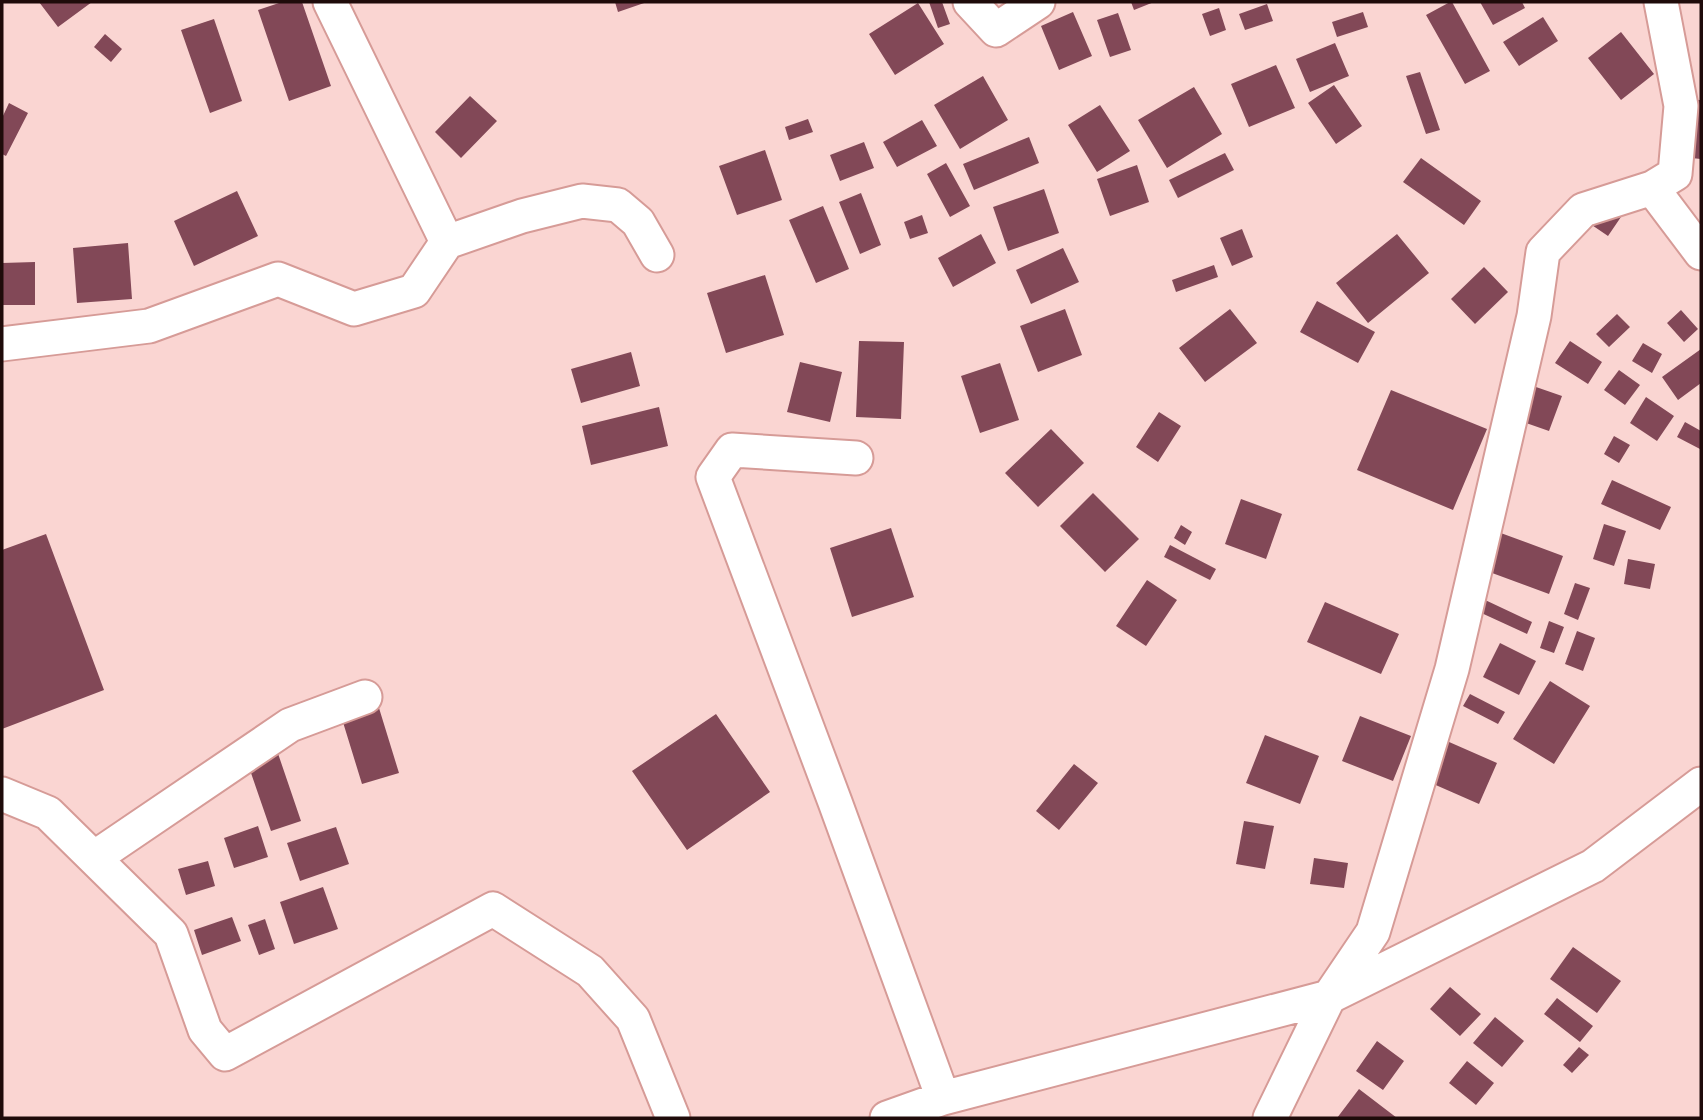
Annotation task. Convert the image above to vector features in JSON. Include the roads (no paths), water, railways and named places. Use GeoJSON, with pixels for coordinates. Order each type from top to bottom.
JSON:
{"type":"FeatureCollection","features":[{"type":"Feature","properties":{"kind":"street"},"geometry":{"type":"LineString","coordinates":[[330,2],[447,242]]}},
{"type":"Feature","properties":{"kind":"street"},"geometry":{"type":"LineString","coordinates":[[970,2],[996,30],[1038,2]]}},
{"type":"Feature","properties":{"kind":"street"},"geometry":{"type":"LineString","coordinates":[[1270,1118],[1329,996],[1373,932],[1452,670],[1534,316],[1543,252],[1583,210],[1652,188],[1675,174],[1681,106],[1661,2]]}},
{"type":"Feature","properties":{"kind":"street"},"geometry":{"type":"LineString","coordinates":[[1652,188],[1701,253]]}},
{"type":"Feature","properties":{"kind":"street"},"geometry":{"type":"LineString","coordinates":[[2,344],[149,326],[278,279],[354,309],[414,292],[447,242],[522,216],[582,201],[618,205],[638,222],[657,255]]}},
{"type":"Feature","properties":{"kind":"street"},"geometry":{"type":"LineString","coordinates":[[856,458],[733,450],[713,477],[943,1098]]}},
{"type":"Feature","properties":{"kind":"street"},"geometry":{"type":"LineString","coordinates":[[93,858],[290,725],[365,697]]}},
{"type":"Feature","properties":{"kind":"street"},"geometry":{"type":"LineString","coordinates":[[887,1118],[943,1098],[1329,996],[1593,866],[1701,784]]}},
{"type":"Feature","properties":{"kind":"street"},"geometry":{"type":"LineString","coordinates":[[2,794],[48,813],[171,934],[205,1030],[225,1054],[493,909],[590,971],[633,1019],[673,1118]]}}]}
